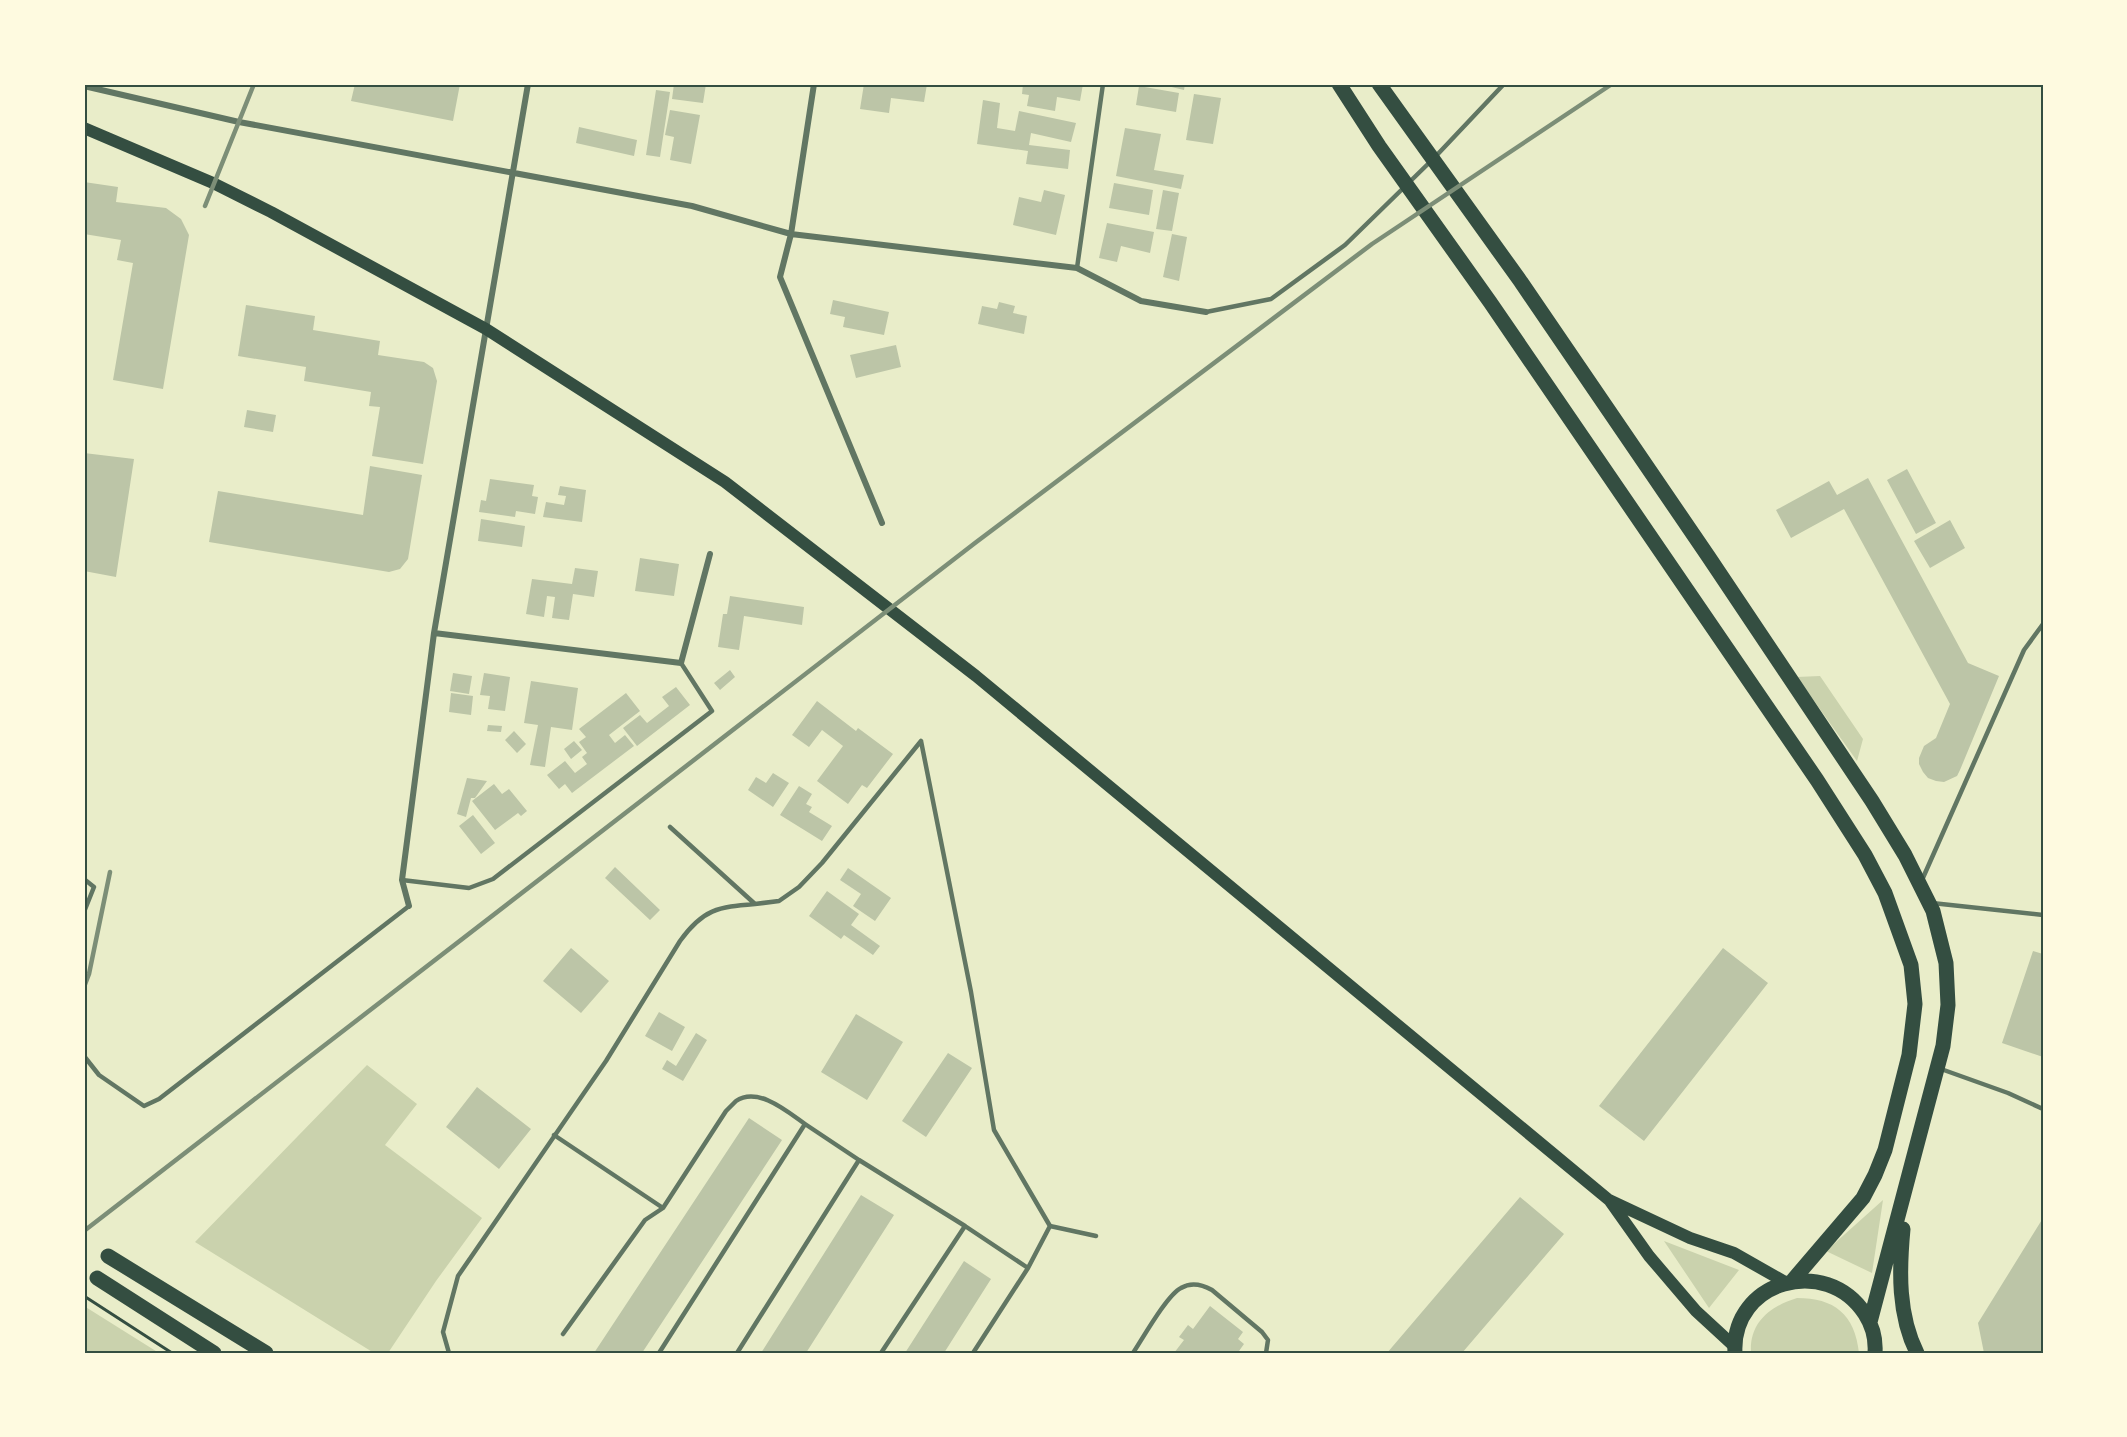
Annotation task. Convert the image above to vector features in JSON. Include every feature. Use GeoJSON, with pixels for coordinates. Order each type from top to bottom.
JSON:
{"type":"FeatureCollection","features":[{"type":"Feature","properties":{"kind":"main road"},"geometry":{"type":"LineString","coordinates":[[1339,84],[1379,146],[1490,302],[1817,780],[1865,855],[1885,893],[1911,965],[1916,1004],[1909,1055],[1885,1150],[1863,1198],[1789,1281]]}},
{"type":"Feature","properties":{"kind":"main road"},"geometry":{"type":"LineString","coordinates":[[1379,84],[1521,282],[1866,791],[1905,855],[1933,911],[1946,963],[1948,1005],[1938,1068],[1870,1322]]}},
{"type":"Feature","properties":{"kind":"main road"},"geometry":{"type":"LineString","coordinates":[[84,128],[213,183],[271,212],[486,329],[725,482],[976,676],[1609,1200],[1690,1238],[1734,1253],[1789,1281]]}},
{"type":"Feature","properties":{"kind":"main road"},"geometry":{"type":"LineString","coordinates":[[1906,1190],[1900,1276],[1902,1304],[1917,1353]]}},
{"type":"Feature","properties":{"kind":"main road"},"geometry":{"type":"LineString","coordinates":[[1609,1200],[1649,1256],[1695,1311],[1735,1350]]}},
{"type":"Feature","properties":{"kind":"main road"},"geometry":{"type":"LineString","coordinates":[[108,1256],[266,1353]]}},
{"type":"Feature","properties":{"kind":"main road"},"geometry":{"type":"LineString","coordinates":[[97,1278],[214,1353]]}},
{"type":"Feature","properties":{"kind":"main road"},"geometry":{"type":"LineString","coordinates":[[1735,1350],[1739,1325],[1750,1306],[1766,1291],[1789,1281],[1817,1280],[1839,1288],[1858,1302],[1870,1322],[1878,1350]]}},
{"type":"Feature","properties":{"kind":"street"},"geometry":{"type":"LineString","coordinates":[[409,906],[402,880],[434,633],[528,84]]}},
{"type":"Feature","properties":{"kind":"street"},"geometry":{"type":"LineString","coordinates":[[814,84],[791,234],[780,277],[882,524]]}},
{"type":"Feature","properties":{"kind":"street"},"geometry":{"type":"LineString","coordinates":[[84,86],[239,122],[692,206],[791,234],[1077,268],[1141,301],[1206,312]]}},
{"type":"Feature","properties":{"kind":"street"},"geometry":{"type":"LineString","coordinates":[[434,633],[681,663],[710,554]]}},
{"type":"Feature","properties":{"kind":"lane"},"geometry":{"type":"LineString","coordinates":[[1077,268],[1103,84]]}},
{"type":"Feature","properties":{"kind":"lane"},"geometry":{"type":"LineString","coordinates":[[1206,312],[1271,299],[1345,245],[1455,138],[1504,84]]}},
{"type":"Feature","properties":{"kind":"lane"},"geometry":{"type":"LineString","coordinates":[[1920,885],[2024,650],[2043,624]]}},
{"type":"Feature","properties":{"kind":"lane"},"geometry":{"type":"LineString","coordinates":[[402,880],[469,888],[493,879],[712,711],[681,663]]}},
{"type":"Feature","properties":{"kind":"lane"},"geometry":{"type":"LineString","coordinates":[[449,1353],[443,1332],[458,1276],[606,1061],[691,926],[704,915],[726,906],[778,901],[800,887],[921,741],[971,992],[994,1130],[1050,1226],[1096,1236]]}},
{"type":"Feature","properties":{"kind":"lane"},"geometry":{"type":"LineString","coordinates":[[670,827],[755,904]]}},
{"type":"Feature","properties":{"kind":"lane"},"geometry":{"type":"LineString","coordinates":[[84,879],[94,887],[84,912]]}},
{"type":"Feature","properties":{"kind":"lane"},"geometry":{"type":"LineString","coordinates":[[1929,903],[2043,915]]}},
{"type":"Feature","properties":{"kind":"lane"},"geometry":{"type":"LineString","coordinates":[[84,1056],[99,1075],[144,1106],[159,1099],[409,906]]}},
{"type":"Feature","properties":{"kind":"lane"},"geometry":{"type":"LineString","coordinates":[[1938,1068],[2008,1093],[2043,1109]]}},
{"type":"Feature","properties":{"kind":"lane"},"geometry":{"type":"LineString","coordinates":[[563,1334],[645,1220],[663,1208],[726,1112],[737,1100],[749,1096],[776,1104],[1028,1268]]}},
{"type":"Feature","properties":{"kind":"lane"},"geometry":{"type":"LineString","coordinates":[[659,1353],[805,1124]]}},
{"type":"Feature","properties":{"kind":"lane"},"geometry":{"type":"LineString","coordinates":[[555,1135],[663,1208]]}},
{"type":"Feature","properties":{"kind":"lane"},"geometry":{"type":"LineString","coordinates":[[737,1353],[859,1160]]}},
{"type":"Feature","properties":{"kind":"lane"},"geometry":{"type":"LineString","coordinates":[[882,1353],[965,1226]]}},
{"type":"Feature","properties":{"kind":"lane"},"geometry":{"type":"LineString","coordinates":[[973,1353],[1028,1268],[1050,1226]]}},
{"type":"Feature","properties":{"kind":"lane"},"geometry":{"type":"LineString","coordinates":[[1132,1353],[1170,1297],[1181,1288],[1203,1285],[1262,1332],[1268,1340],[1266,1353]]}},
{"type":"Feature","properties":{"kind":"path"},"geometry":{"type":"LineString","coordinates":[[84,1296],[172,1353]]}},
{"type":"Feature","properties":{"kind":"green space"},"geometry":{"type":"Polygon","coordinates":[[[1820,676],[1863,739],[1857,761],[1797,677],[1820,676]]]}},
{"type":"Feature","properties":{"kind":"green space"},"geometry":{"type":"Polygon","coordinates":[[[367,1065],[417,1104],[385,1145],[482,1218],[388,1353],[374,1353],[195,1242],[367,1065]]]}},
{"type":"Feature","properties":{"kind":"green space"},"geometry":{"type":"Polygon","coordinates":[[[1883,1200],[1872,1273],[1826,1251],[1883,1200]]]}},
{"type":"Feature","properties":{"kind":"green space"},"geometry":{"type":"Polygon","coordinates":[[[1664,1241],[1739,1270],[1709,1308],[1664,1241]]]}},
{"type":"Feature","properties":{"kind":"green space"},"geometry":{"type":"Polygon","coordinates":[[[1797,1298],[1822,1301],[1840,1311],[1853,1328],[1859,1353],[1751,1353],[1754,1332],[1763,1317],[1787,1301],[1797,1298]]]}},
{"type":"Feature","properties":{"kind":"green space"},"geometry":{"type":"Polygon","coordinates":[[[84,1306],[159,1353],[84,1353],[84,1306]]]}},
{"type":"Feature","properties":{"kind":"building"},"geometry":{"type":"Polygon","coordinates":[[[355,84],[460,84],[453,121],[351,101],[355,84]]]}},
{"type":"Feature","properties":{"kind":"building"},"geometry":{"type":"Polygon","coordinates":[[[674,84],[706,84],[703,103],[672,99],[674,84]]]}},
{"type":"Feature","properties":{"kind":"building"},"geometry":{"type":"Polygon","coordinates":[[[864,84],[927,84],[924,102],[891,98],[889,113],[860,109],[864,84]]]}},
{"type":"Feature","properties":{"kind":"building"},"geometry":{"type":"Polygon","coordinates":[[[1023,84],[1083,84],[1080,101],[1057,97],[1055,111],[1027,106],[1029,95],[1022,94],[1023,84]]]}},
{"type":"Feature","properties":{"kind":"building"},"geometry":{"type":"Polygon","coordinates":[[[1159,84],[1185,84],[1184,90],[1159,84]]]}},
{"type":"Feature","properties":{"kind":"building"},"geometry":{"type":"Polygon","coordinates":[[[1139,86],[1179,93],[1176,112],[1136,105],[1139,86]]]}},
{"type":"Feature","properties":{"kind":"building"},"geometry":{"type":"Polygon","coordinates":[[[656,90],[670,92],[660,157],[646,155],[656,90]]]}},
{"type":"Feature","properties":{"kind":"building"},"geometry":{"type":"Polygon","coordinates":[[[1194,94],[1221,98],[1213,144],[1186,140],[1194,94]]]}},
{"type":"Feature","properties":{"kind":"building"},"geometry":{"type":"Polygon","coordinates":[[[983,100],[1000,103],[997,128],[1015,131],[1019,111],[1076,123],[1071,142],[1031,133],[1029,145],[1070,150],[1068,169],[1026,164],[1028,151],[977,144],[983,100]]]}},
{"type":"Feature","properties":{"kind":"building"},"geometry":{"type":"Polygon","coordinates":[[[670,110],[700,115],[691,164],[670,160],[674,137],[665,135],[670,110]]]}},
{"type":"Feature","properties":{"kind":"building"},"geometry":{"type":"Polygon","coordinates":[[[579,127],[637,140],[634,156],[576,143],[579,127]]]}},
{"type":"Feature","properties":{"kind":"building"},"geometry":{"type":"Polygon","coordinates":[[[1125,128],[1161,134],[1154,170],[1184,175],[1181,189],[1116,176],[1125,128]]]}},
{"type":"Feature","properties":{"kind":"building"},"geometry":{"type":"Polygon","coordinates":[[[84,182],[118,187],[116,202],[166,208],[181,219],[189,235],[163,389],[113,380],[133,263],[117,260],[121,240],[84,234],[84,182]]]}},
{"type":"Feature","properties":{"kind":"building"},"geometry":{"type":"Polygon","coordinates":[[[1114,183],[1153,190],[1149,215],[1109,208],[1114,183]]]}},
{"type":"Feature","properties":{"kind":"building"},"geometry":{"type":"Polygon","coordinates":[[[1044,190],[1065,195],[1056,235],[1013,225],[1019,197],[1041,202],[1044,190]]]}},
{"type":"Feature","properties":{"kind":"building"},"geometry":{"type":"Polygon","coordinates":[[[1163,190],[1179,193],[1172,231],[1156,229],[1163,190]]]}},
{"type":"Feature","properties":{"kind":"building"},"geometry":{"type":"Polygon","coordinates":[[[1107,223],[1154,232],[1150,253],[1121,246],[1117,262],[1099,258],[1107,223]]]}},
{"type":"Feature","properties":{"kind":"building"},"geometry":{"type":"Polygon","coordinates":[[[1172,234],[1187,237],[1179,281],[1163,277],[1172,234]]]}},
{"type":"Feature","properties":{"kind":"building"},"geometry":{"type":"Polygon","coordinates":[[[833,300],[889,312],[884,335],[843,327],[845,317],[830,314],[833,300]]]}},
{"type":"Feature","properties":{"kind":"building"},"geometry":{"type":"Polygon","coordinates":[[[999,302],[1015,306],[1013,313],[1027,316],[1024,334],[978,324],[982,306],[997,309],[999,302]]]}},
{"type":"Feature","properties":{"kind":"building"},"geometry":{"type":"Polygon","coordinates":[[[246,305],[315,316],[313,330],[380,341],[378,355],[424,362],[433,368],[437,381],[423,464],[372,456],[380,407],[369,406],[371,392],[304,381],[306,367],[238,356],[246,305]]]}},
{"type":"Feature","properties":{"kind":"building"},"geometry":{"type":"Polygon","coordinates":[[[896,345],[901,367],[856,378],[850,355],[896,345]]]}},
{"type":"Feature","properties":{"kind":"building"},"geometry":{"type":"Polygon","coordinates":[[[247,410],[276,415],[273,432],[244,427],[247,410]]]}},
{"type":"Feature","properties":{"kind":"building"},"geometry":{"type":"Polygon","coordinates":[[[84,453],[134,459],[116,577],[84,571],[84,453]]]}},
{"type":"Feature","properties":{"kind":"building"},"geometry":{"type":"Polygon","coordinates":[[[370,466],[422,475],[408,559],[400,569],[389,572],[209,542],[218,491],[363,515],[370,466]]]}},
{"type":"Feature","properties":{"kind":"building"},"geometry":{"type":"Polygon","coordinates":[[[1907,469],[1936,523],[1916,534],[1887,480],[1907,469]]]}},
{"type":"Feature","properties":{"kind":"building"},"geometry":{"type":"Polygon","coordinates":[[[1868,478],[1968,663],[1999,676],[1957,776],[1944,782],[1928,778],[1919,764],[1919,758],[1924,746],[1936,738],[1950,704],[1844,509],[1791,538],[1776,510],[1829,481],[1837,495],[1868,478]]]}},
{"type":"Feature","properties":{"kind":"building"},"geometry":{"type":"Polygon","coordinates":[[[490,479],[534,485],[532,496],[538,497],[535,514],[516,511],[515,517],[479,512],[481,500],[486,501],[490,479]]]}},
{"type":"Feature","properties":{"kind":"building"},"geometry":{"type":"Polygon","coordinates":[[[560,486],[586,490],[582,522],[543,517],[546,502],[564,505],[566,496],[558,495],[560,486]]]}},
{"type":"Feature","properties":{"kind":"building"},"geometry":{"type":"Polygon","coordinates":[[[481,519],[525,526],[522,547],[478,541],[481,519]]]}},
{"type":"Feature","properties":{"kind":"building"},"geometry":{"type":"Polygon","coordinates":[[[1950,520],[1965,548],[1930,568],[1914,541],[1950,520]]]}},
{"type":"Feature","properties":{"kind":"building"},"geometry":{"type":"Polygon","coordinates":[[[640,558],[679,564],[674,596],[635,591],[640,558]]]}},
{"type":"Feature","properties":{"kind":"building"},"geometry":{"type":"Polygon","coordinates":[[[575,568],[598,571],[594,597],[573,594],[569,620],[552,618],[555,597],[547,596],[544,617],[526,614],[532,579],[572,584],[575,568]]]}},
{"type":"Feature","properties":{"kind":"building"},"geometry":{"type":"Polygon","coordinates":[[[730,596],[804,607],[802,625],[744,616],[739,650],[718,647],[723,614],[727,614],[730,596]]]}},
{"type":"Feature","properties":{"kind":"building"},"geometry":{"type":"Polygon","coordinates":[[[730,670],[735,677],[720,690],[714,683],[730,670]]]}},
{"type":"Feature","properties":{"kind":"building"},"geometry":{"type":"Polygon","coordinates":[[[453,673],[472,676],[469,694],[450,691],[453,673]]]}},
{"type":"Feature","properties":{"kind":"building"},"geometry":{"type":"Polygon","coordinates":[[[484,673],[510,677],[505,711],[488,709],[490,696],[480,695],[484,673]]]}},
{"type":"Feature","properties":{"kind":"building"},"geometry":{"type":"Polygon","coordinates":[[[531,681],[578,688],[572,730],[551,727],[545,767],[530,765],[538,725],[524,723],[531,681]]]}},
{"type":"Feature","properties":{"kind":"building"},"geometry":{"type":"Polygon","coordinates":[[[676,687],[690,705],[637,746],[623,728],[640,715],[647,723],[669,706],[662,697],[676,687]]]}},
{"type":"Feature","properties":{"kind":"building"},"geometry":{"type":"Polygon","coordinates":[[[451,693],[473,696],[471,715],[449,712],[451,693]]]}},
{"type":"Feature","properties":{"kind":"building"},"geometry":{"type":"Polygon","coordinates":[[[626,693],[640,711],[609,735],[615,743],[625,735],[634,746],[572,793],[565,784],[559,789],[547,775],[565,761],[575,773],[587,764],[582,757],[587,753],[579,742],[586,737],[579,729],[626,693]]]}},
{"type":"Feature","properties":{"kind":"building"},"geometry":{"type":"Polygon","coordinates":[[[817,701],[856,731],[858,728],[893,754],[867,788],[862,785],[848,804],[817,781],[843,746],[822,730],[809,747],[792,735],[817,701]]]}},
{"type":"Feature","properties":{"kind":"building"},"geometry":{"type":"Polygon","coordinates":[[[488,725],[502,726],[501,732],[487,731],[488,725]]]}},
{"type":"Feature","properties":{"kind":"building"},"geometry":{"type":"Polygon","coordinates":[[[514,731],[526,744],[517,753],[505,740],[514,731]]]}},
{"type":"Feature","properties":{"kind":"building"},"geometry":{"type":"Polygon","coordinates":[[[574,741],[582,750],[571,759],[564,749],[574,741]]]}},
{"type":"Feature","properties":{"kind":"building"},"geometry":{"type":"Polygon","coordinates":[[[773,773],[789,783],[773,807],[748,790],[756,777],[766,783],[773,773]]]}},
{"type":"Feature","properties":{"kind":"building"},"geometry":{"type":"Polygon","coordinates":[[[467,778],[487,781],[475,798],[471,798],[466,817],[457,814],[467,778]]]}},
{"type":"Feature","properties":{"kind":"building"},"geometry":{"type":"Polygon","coordinates":[[[494,784],[502,794],[509,789],[527,811],[521,816],[518,813],[495,830],[472,801],[494,784]]]}},
{"type":"Feature","properties":{"kind":"building"},"geometry":{"type":"Polygon","coordinates":[[[799,786],[812,794],[806,804],[812,807],[809,812],[832,826],[822,841],[780,815],[799,786]]]}},
{"type":"Feature","properties":{"kind":"building"},"geometry":{"type":"Polygon","coordinates":[[[473,815],[495,843],[481,854],[459,826],[473,815]]]}},
{"type":"Feature","properties":{"kind":"building"},"geometry":{"type":"Polygon","coordinates":[[[615,867],[660,910],[650,920],[605,878],[615,867]]]}},
{"type":"Feature","properties":{"kind":"building"},"geometry":{"type":"Polygon","coordinates":[[[848,868],[891,898],[875,921],[853,906],[861,894],[840,880],[848,868]]]}},
{"type":"Feature","properties":{"kind":"building"},"geometry":{"type":"Polygon","coordinates":[[[827,891],[859,914],[851,925],[880,946],[873,955],[844,935],[841,939],[809,916],[827,891]]]}},
{"type":"Feature","properties":{"kind":"building"},"geometry":{"type":"Polygon","coordinates":[[[571,948],[609,981],[581,1013],[543,981],[571,948]]]}},
{"type":"Feature","properties":{"kind":"building"},"geometry":{"type":"Polygon","coordinates":[[[1723,948],[1768,983],[1644,1141],[1599,1106],[1723,948]]]}},
{"type":"Feature","properties":{"kind":"building"},"geometry":{"type":"Polygon","coordinates":[[[2033,951],[2043,954],[2043,1057],[2002,1043],[2033,951]]]}},
{"type":"Feature","properties":{"kind":"building"},"geometry":{"type":"Polygon","coordinates":[[[659,1012],[685,1027],[672,1051],[645,1036],[659,1012]]]}},
{"type":"Feature","properties":{"kind":"building"},"geometry":{"type":"Polygon","coordinates":[[[856,1014],[903,1042],[867,1100],[821,1072],[856,1014]]]}},
{"type":"Feature","properties":{"kind":"building"},"geometry":{"type":"Polygon","coordinates":[[[696,1033],[707,1040],[683,1081],[662,1069],[667,1060],[676,1066],[696,1033]]]}},
{"type":"Feature","properties":{"kind":"building"},"geometry":{"type":"Polygon","coordinates":[[[948,1053],[972,1068],[926,1137],[902,1121],[948,1053]]]}},
{"type":"Feature","properties":{"kind":"building"},"geometry":{"type":"Polygon","coordinates":[[[477,1087],[531,1129],[499,1169],[446,1127],[477,1087]]]}},
{"type":"Feature","properties":{"kind":"building"},"geometry":{"type":"Polygon","coordinates":[[[749,1118],[782,1140],[642,1353],[594,1353],[749,1118]]]}},
{"type":"Feature","properties":{"kind":"building"},"geometry":{"type":"Polygon","coordinates":[[[861,1195],[894,1215],[806,1353],[761,1353],[861,1195]]]}},
{"type":"Feature","properties":{"kind":"building"},"geometry":{"type":"Polygon","coordinates":[[[1520,1197],[1564,1234],[1462,1353],[1387,1353],[1520,1197]]]}},
{"type":"Feature","properties":{"kind":"building"},"geometry":{"type":"Polygon","coordinates":[[[2043,1218],[2043,1353],[1984,1353],[1978,1323],[2043,1218]]]}},
{"type":"Feature","properties":{"kind":"building"},"geometry":{"type":"Polygon","coordinates":[[[964,1261],[991,1279],[944,1353],[905,1353],[964,1261]]]}},
{"type":"Feature","properties":{"kind":"building"},"geometry":{"type":"Polygon","coordinates":[[[1210,1306],[1243,1332],[1238,1339],[1244,1344],[1239,1351],[1242,1353],[1174,1353],[1184,1340],[1179,1337],[1188,1325],[1193,1329],[1210,1306]]]}},
{"type":"Feature","properties":{"kind":"railway"},"geometry":{"type":"LineString","coordinates":[[205,206],[254,84]]}},
{"type":"Feature","properties":{"kind":"railway"},"geometry":{"type":"LineString","coordinates":[[84,1231],[975,543],[1372,244],[1612,84]]}},
{"type":"Feature","properties":{"kind":"railway"},"geometry":{"type":"LineString","coordinates":[[84,987],[89,974],[110,872]]}}]}
